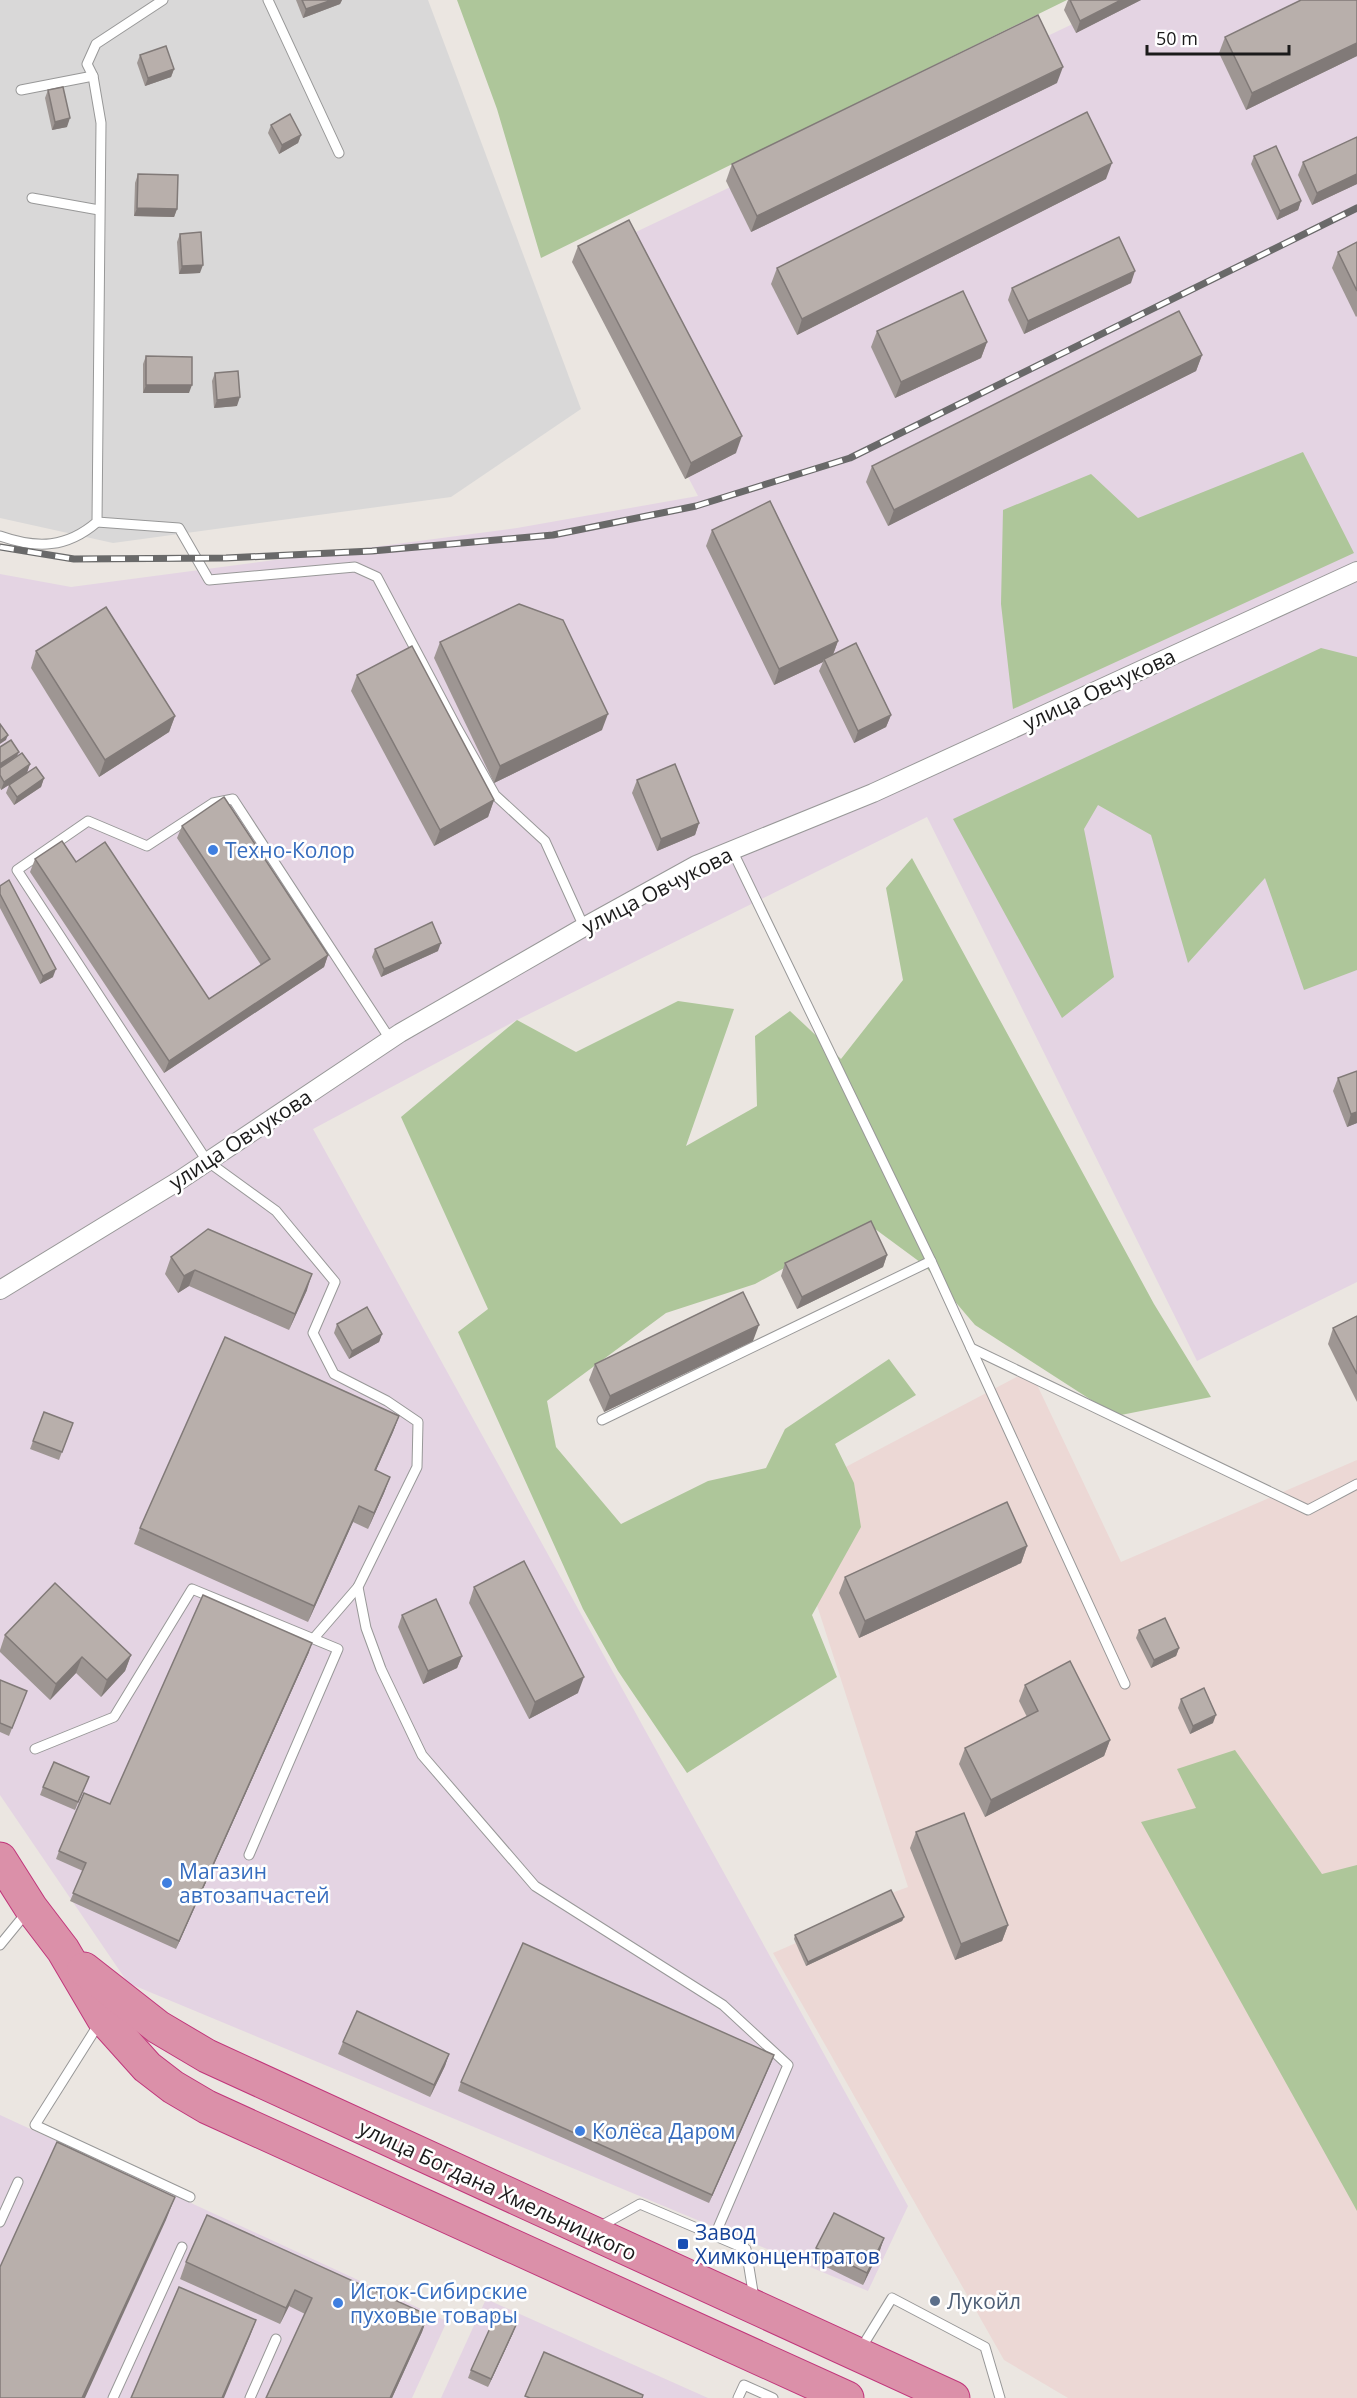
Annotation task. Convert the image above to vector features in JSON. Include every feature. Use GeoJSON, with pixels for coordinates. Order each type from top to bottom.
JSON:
{"type":"FeatureCollection","features":[{"type":"Feature","properties":{"kind":"highway","name":"улица Богдана Хмельницкого"},"geometry":{"type":"LineString","coordinates":[[0,1859],[31,1908],[63,1950],[103,2018],[147,2067],[173,2087],[207,2107],[354,2175],[847,2398]]}},
{"type":"Feature","properties":{"kind":"highway","name":"улица Богдана Хмельницкого"},"geometry":{"type":"LineString","coordinates":[[63,1950],[119,1998],[158,2027],[207,2056],[953,2398]]}},
{"type":"Feature","properties":{"kind":"highway"},"geometry":{"type":"LineString","coordinates":[[354,2175],[372,2133]]}},
{"type":"Feature","properties":{"kind":"street","name":"улица Овчукова"},"geometry":{"type":"LineString","coordinates":[[0,1290],[207,1161],[390,1039],[696,865],[883,788],[1357,572]]}},
{"type":"Feature","properties":{"kind":"lane"},"geometry":{"type":"LineString","coordinates":[[97,522],[101,123],[93,76],[87,64],[96,44],[163,0]]}},
{"type":"Feature","properties":{"kind":"lane"},"geometry":{"type":"LineString","coordinates":[[268,0],[339,153]]}},
{"type":"Feature","properties":{"kind":"lane"},"geometry":{"type":"LineString","coordinates":[[21,90],[93,76]]}},
{"type":"Feature","properties":{"kind":"lane"},"geometry":{"type":"LineString","coordinates":[[32,198],[99,210]]}},
{"type":"Feature","properties":{"kind":"lane"},"geometry":{"type":"LineString","coordinates":[[0,536],[40,545],[56,544],[82,535],[97,522],[179,528],[209,580],[355,567],[377,577],[495,795],[545,841],[584,927]]}},
{"type":"Feature","properties":{"kind":"lane"},"geometry":{"type":"LineString","coordinates":[[314,1638],[358,1587],[417,1467],[418,1422],[387,1401],[334,1374],[313,1333],[335,1282],[276,1211],[207,1161],[17,870],[88,821],[147,846],[213,803],[233,800],[390,1039]]}},
{"type":"Feature","properties":{"kind":"lane"},"geometry":{"type":"LineString","coordinates":[[732,850],[931,1261],[1125,1684]]}},
{"type":"Feature","properties":{"kind":"lane"},"geometry":{"type":"LineString","coordinates":[[602,1420],[931,1261]]}},
{"type":"Feature","properties":{"kind":"lane"},"geometry":{"type":"LineString","coordinates":[[970,1348],[1308,1510],[1357,1484]]}},
{"type":"Feature","properties":{"kind":"lane"},"geometry":{"type":"LineString","coordinates":[[358,1587],[366,1628],[381,1669],[422,1755],[535,1886],[723,2005],[788,2065],[714,2235]]}},
{"type":"Feature","properties":{"kind":"lane"},"geometry":{"type":"LineString","coordinates":[[35,1749],[114,1717],[192,1589],[338,1649],[249,1855]]}},
{"type":"Feature","properties":{"kind":"lane"},"geometry":{"type":"LineString","coordinates":[[0,1945],[31,1908]]}},
{"type":"Feature","properties":{"kind":"lane"},"geometry":{"type":"LineString","coordinates":[[103,2018],[35,2125],[190,2197]]}},
{"type":"Feature","properties":{"kind":"lane"},"geometry":{"type":"LineString","coordinates":[[0,2222],[18,2182]]}},
{"type":"Feature","properties":{"kind":"lane"},"geometry":{"type":"LineString","coordinates":[[588,2232],[640,2204],[746,2249],[756,2309]]}},
{"type":"Feature","properties":{"kind":"lane"},"geometry":{"type":"LineString","coordinates":[[113,2398],[182,2247]]}},
{"type":"Feature","properties":{"kind":"lane"},"geometry":{"type":"LineString","coordinates":[[857,2354],[891,2298],[985,2347],[1000,2398]]}},
{"type":"Feature","properties":{"kind":"lane"},"geometry":{"type":"LineString","coordinates":[[250,2398],[276,2339]]}},
{"type":"Feature","properties":{"kind":"lane"},"geometry":{"type":"LineString","coordinates":[[738,2398],[744,2385],[773,2398]]}},
{"type":"Feature","properties":{"kind":"shaded area"},"geometry":{"type":"Polygon","coordinates":[[[0,0],[428,0],[581,409],[451,497],[113,543],[0,518],[0,0]]]}},
{"type":"Feature","properties":{"kind":"shaded area"},"geometry":{"type":"Polygon","coordinates":[[[1123,0],[1357,0],[1357,1282],[1197,1361],[927,817],[517,1020],[313,1129],[908,2206],[868,2291],[128,1983],[0,1795],[0,574],[71,587],[517,528],[698,496],[575,261],[1123,0]]]}},
{"type":"Feature","properties":{"kind":"shaded area"},"geometry":{"type":"Polygon","coordinates":[[[1030,1370],[1121,1562],[1357,1460],[1357,2398],[1068,2398],[1004,2360],[773,1953],[796,1943],[806,1966],[889,1894],[908,1887],[783,1500],[1030,1370]]]}},
{"type":"Feature","properties":{"kind":"shaded area"},"geometry":{"type":"Polygon","coordinates":[[[0,2115],[447,2321],[412,2398],[0,2398],[0,2115]]]}},
{"type":"Feature","properties":{"kind":"shaded area"},"geometry":{"type":"Polygon","coordinates":[[[486,2299],[708,2398],[441,2398],[486,2299]]]}},
{"type":"Feature","properties":{"kind":"green space"},"geometry":{"type":"Polygon","coordinates":[[[457,0],[1067,0],[541,258],[497,109],[457,0]]]}},
{"type":"Feature","properties":{"kind":"green space"},"geometry":{"type":"Polygon","coordinates":[[[1303,452],[1354,553],[1013,709],[1001,604],[1003,510],[1091,474],[1138,518],[1303,452]]]}},
{"type":"Feature","properties":{"kind":"green space"},"geometry":{"type":"Polygon","coordinates":[[[1321,648],[1357,657],[1357,970],[1304,990],[1265,878],[1188,963],[1151,835],[1098,805],[1084,829],[1114,977],[1062,1018],[953,819],[1321,648]]]}},
{"type":"Feature","properties":{"kind":"green space"},"geometry":{"type":"Polygon","coordinates":[[[912,858],[1154,1304],[1211,1397],[1116,1416],[975,1325],[924,1265],[867,1223],[755,1284],[666,1313],[547,1401],[556,1447],[621,1524],[708,1481],[766,1468],[785,1429],[889,1359],[916,1395],[835,1444],[854,1483],[861,1527],[812,1615],[837,1677],[687,1773],[618,1671],[583,1609],[458,1332],[488,1309],[401,1117],[517,1020],[576,1052],[678,1001],[734,1009],[686,1146],[757,1106],[755,1036],[790,1011],[841,1059],[903,980],[886,888],[912,858]]]}},
{"type":"Feature","properties":{"kind":"green space"},"geometry":{"type":"Polygon","coordinates":[[[1235,1750],[1322,1874],[1357,1865],[1357,2211],[1141,1822],[1196,1808],[1177,1769],[1235,1750]]]}},
{"type":"Feature","properties":{"kind":"building"},"geometry":{"type":"Polygon","coordinates":[[[302,0],[332,0],[306,9],[302,0]]]}},
{"type":"Feature","properties":{"kind":"building"},"geometry":{"type":"Polygon","coordinates":[[[1070,0],[1121,0],[1080,21],[1070,0]]]}},
{"type":"Feature","properties":{"kind":"building"},"geometry":{"type":"Polygon","coordinates":[[[1301,0],[1357,0],[1357,43],[1252,93],[1225,37],[1301,0]]]}},
{"type":"Feature","properties":{"kind":"building"},"geometry":{"type":"Polygon","coordinates":[[[1038,15],[1063,67],[757,216],[732,164],[1038,15]]]}},
{"type":"Feature","properties":{"kind":"building"},"geometry":{"type":"Polygon","coordinates":[[[166,46],[174,69],[148,78],[140,55],[166,46]]]}},
{"type":"Feature","properties":{"kind":"building"},"geometry":{"type":"Polygon","coordinates":[[[63,87],[70,118],[55,122],[48,90],[63,87]]]}},
{"type":"Feature","properties":{"kind":"building"},"geometry":{"type":"Polygon","coordinates":[[[1087,112],[1112,163],[802,319],[777,268],[1087,112]]]}},
{"type":"Feature","properties":{"kind":"building"},"geometry":{"type":"Polygon","coordinates":[[[290,114],[301,135],[282,145],[271,125],[290,114]]]}},
{"type":"Feature","properties":{"kind":"building"},"geometry":{"type":"Polygon","coordinates":[[[1357,137],[1357,174],[1317,193],[1303,162],[1357,137]]]}},
{"type":"Feature","properties":{"kind":"building"},"geometry":{"type":"Polygon","coordinates":[[[1276,146],[1301,201],[1280,211],[1254,156],[1276,146]]]}},
{"type":"Feature","properties":{"kind":"building"},"geometry":{"type":"Polygon","coordinates":[[[138,174],[178,175],[177,209],[137,208],[138,174]]]}},
{"type":"Feature","properties":{"kind":"building"},"geometry":{"type":"Polygon","coordinates":[[[629,220],[742,436],[691,463],[578,246],[629,220]]]}},
{"type":"Feature","properties":{"kind":"building"},"geometry":{"type":"Polygon","coordinates":[[[201,232],[203,265],[182,266],[180,234],[201,232]]]}},
{"type":"Feature","properties":{"kind":"building"},"geometry":{"type":"Polygon","coordinates":[[[1119,237],[1135,271],[1028,321],[1012,288],[1119,237]]]}},
{"type":"Feature","properties":{"kind":"building"},"geometry":{"type":"Polygon","coordinates":[[[1357,242],[1357,291],[1338,252],[1357,242]]]}},
{"type":"Feature","properties":{"kind":"building"},"geometry":{"type":"Polygon","coordinates":[[[963,291],[987,342],[901,382],[877,331],[963,291]]]}},
{"type":"Feature","properties":{"kind":"building"},"geometry":{"type":"Polygon","coordinates":[[[1179,311],[1202,355],[894,510],[872,466],[1179,311]]]}},
{"type":"Feature","properties":{"kind":"building"},"geometry":{"type":"Polygon","coordinates":[[[146,356],[192,357],[192,385],[146,385],[146,356]]]}},
{"type":"Feature","properties":{"kind":"building"},"geometry":{"type":"Polygon","coordinates":[[[238,371],[240,397],[217,400],[215,373],[238,371]]]}},
{"type":"Feature","properties":{"kind":"building"},"geometry":{"type":"Polygon","coordinates":[[[770,501],[838,641],[779,669],[712,530],[770,501]]]}},
{"type":"Feature","properties":{"kind":"building"},"geometry":{"type":"Polygon","coordinates":[[[519,604],[563,620],[608,714],[500,766],[440,642],[519,604]]]}},
{"type":"Feature","properties":{"kind":"building"},"geometry":{"type":"Polygon","coordinates":[[[106,607],[175,716],[105,760],[36,651],[106,607]]]}},
{"type":"Feature","properties":{"kind":"building"},"geometry":{"type":"Polygon","coordinates":[[[856,643],[891,715],[858,731],[824,659],[856,643]]]}},
{"type":"Feature","properties":{"kind":"building"},"geometry":{"type":"Polygon","coordinates":[[[412,646],[494,800],[440,830],[357,675],[412,646]]]}},
{"type":"Feature","properties":{"kind":"building"},"geometry":{"type":"Polygon","coordinates":[[[0,724],[8,735],[0,741],[0,724]]]}},
{"type":"Feature","properties":{"kind":"building"},"geometry":{"type":"Polygon","coordinates":[[[11,740],[19,752],[0,764],[0,747],[11,740]]]}},
{"type":"Feature","properties":{"kind":"building"},"geometry":{"type":"Polygon","coordinates":[[[22,753],[30,764],[4,782],[0,775],[0,768],[22,753]]]}},
{"type":"Feature","properties":{"kind":"building"},"geometry":{"type":"Polygon","coordinates":[[[675,764],[699,823],[661,839],[637,780],[675,764]]]}},
{"type":"Feature","properties":{"kind":"building"},"geometry":{"type":"Polygon","coordinates":[[[36,767],[44,778],[17,797],[9,785],[36,767]]]}},
{"type":"Feature","properties":{"kind":"building"},"geometry":{"type":"Polygon","coordinates":[[[224,797],[328,955],[169,1061],[35,859],[62,841],[76,862],[105,842],[209,999],[270,959],[182,826],[224,797]]]}},
{"type":"Feature","properties":{"kind":"building"},"geometry":{"type":"Polygon","coordinates":[[[9,880],[56,969],[43,976],[0,894],[0,886],[9,880]]]}},
{"type":"Feature","properties":{"kind":"building"},"geometry":{"type":"Polygon","coordinates":[[[432,922],[441,943],[384,969],[375,949],[432,922]]]}},
{"type":"Feature","properties":{"kind":"building"},"geometry":{"type":"Polygon","coordinates":[[[1357,1071],[1357,1112],[1351,1114],[1338,1078],[1357,1071]]]}},
{"type":"Feature","properties":{"kind":"building"},"geometry":{"type":"Polygon","coordinates":[[[871,1221],[887,1255],[802,1297],[785,1263],[871,1221]]]}},
{"type":"Feature","properties":{"kind":"building"},"geometry":{"type":"Polygon","coordinates":[[[208,1229],[312,1274],[295,1314],[195,1270],[184,1276],[171,1257],[208,1229]]]}},
{"type":"Feature","properties":{"kind":"building"},"geometry":{"type":"Polygon","coordinates":[[[743,1292],[759,1325],[610,1396],[595,1364],[743,1292]]]}},
{"type":"Feature","properties":{"kind":"building"},"geometry":{"type":"Polygon","coordinates":[[[367,1307],[382,1334],[352,1351],[337,1324],[367,1307]]]}},
{"type":"Feature","properties":{"kind":"building"},"geometry":{"type":"Polygon","coordinates":[[[1357,1316],[1357,1374],[1333,1328],[1357,1316]]]}},
{"type":"Feature","properties":{"kind":"building"},"geometry":{"type":"Polygon","coordinates":[[[225,1337],[399,1416],[375,1470],[390,1477],[374,1513],[359,1506],[314,1606],[140,1528],[225,1337]]]}},
{"type":"Feature","properties":{"kind":"building"},"geometry":{"type":"Polygon","coordinates":[[[44,1412],[73,1423],[62,1452],[33,1441],[44,1412]]]}},
{"type":"Feature","properties":{"kind":"building"},"geometry":{"type":"Polygon","coordinates":[[[1007,1502],[1027,1546],[865,1621],[845,1577],[1007,1502]]]}},
{"type":"Feature","properties":{"kind":"building"},"geometry":{"type":"Polygon","coordinates":[[[524,1561],[584,1677],[535,1702],[474,1587],[524,1561]]]}},
{"type":"Feature","properties":{"kind":"building"},"geometry":{"type":"Polygon","coordinates":[[[55,1583],[131,1655],[107,1680],[82,1657],[56,1684],[5,1635],[55,1583]]]}},
{"type":"Feature","properties":{"kind":"building"},"geometry":{"type":"Polygon","coordinates":[[[203,1595],[312,1643],[179,1941],[73,1893],[86,1863],[59,1851],[84,1793],[110,1804],[203,1595]]]}},
{"type":"Feature","properties":{"kind":"building"},"geometry":{"type":"Polygon","coordinates":[[[436,1599],[462,1656],[428,1671],[402,1615],[436,1599]]]}},
{"type":"Feature","properties":{"kind":"building"},"geometry":{"type":"Polygon","coordinates":[[[1165,1618],[1179,1648],[1154,1660],[1139,1630],[1165,1618]]]}},
{"type":"Feature","properties":{"kind":"building"},"geometry":{"type":"Polygon","coordinates":[[[1070,1661],[1110,1740],[991,1800],[965,1748],[1038,1711],[1025,1685],[1070,1661]]]}},
{"type":"Feature","properties":{"kind":"building"},"geometry":{"type":"Polygon","coordinates":[[[0,1680],[27,1691],[12,1728],[0,1723],[0,1680]]]}},
{"type":"Feature","properties":{"kind":"building"},"geometry":{"type":"Polygon","coordinates":[[[1204,1688],[1216,1715],[1193,1726],[1181,1699],[1204,1688]]]}},
{"type":"Feature","properties":{"kind":"building"},"geometry":{"type":"Polygon","coordinates":[[[54,1762],[89,1777],[78,1802],[43,1787],[54,1762]]]}},
{"type":"Feature","properties":{"kind":"building"},"geometry":{"type":"Polygon","coordinates":[[[964,1813],[1008,1925],[961,1944],[916,1832],[964,1813]]]}},
{"type":"Feature","properties":{"kind":"building"},"geometry":{"type":"Polygon","coordinates":[[[891,1890],[904,1917],[808,1962],[795,1935],[891,1890]]]}},
{"type":"Feature","properties":{"kind":"building"},"geometry":{"type":"Polygon","coordinates":[[[523,1943],[774,2055],[712,2195],[461,2082],[523,1943]]]}},
{"type":"Feature","properties":{"kind":"building"},"geometry":{"type":"Polygon","coordinates":[[[357,2011],[449,2054],[434,2085],[343,2042],[357,2011]]]}},
{"type":"Feature","properties":{"kind":"building"},"geometry":{"type":"Polygon","coordinates":[[[57,2142],[175,2197],[82,2398],[0,2398],[0,2267],[57,2142]]]}},
{"type":"Feature","properties":{"kind":"building"},"geometry":{"type":"Polygon","coordinates":[[[834,2213],[884,2238],[867,2273],[816,2248],[834,2213]]]}},
{"type":"Feature","properties":{"kind":"building"},"geometry":{"type":"Polygon","coordinates":[[[207,2215],[428,2315],[390,2398],[266,2398],[312,2298],[295,2290],[286,2308],[186,2262],[207,2215]]]}},
{"type":"Feature","properties":{"kind":"building"},"geometry":{"type":"Polygon","coordinates":[[[179,2287],[256,2320],[222,2398],[131,2398],[179,2287]]]}},
{"type":"Feature","properties":{"kind":"building"},"geometry":{"type":"Polygon","coordinates":[[[496,2315],[516,2325],[491,2379],[471,2370],[496,2315]]]}},
{"type":"Feature","properties":{"kind":"building"},"geometry":{"type":"Polygon","coordinates":[[[544,2352],[643,2395],[642,2398],[530,2398],[525,2396],[544,2352]]]}},
{"type":"Feature","properties":{"kind":"railway"},"geometry":{"type":"LineString","coordinates":[[0,547],[74,559],[226,558],[372,551],[553,535],[696,506],[850,458],[1357,208]]}},
{"type":"Feature","properties":{"kind":"place","name":"Техно-Колор"},"geometry":{"type":"Point","coordinates":[213,850]}},
{"type":"Feature","properties":{"kind":"place","name":"Магазин автозапчастей"},"geometry":{"type":"Point","coordinates":[167,1883]}},
{"type":"Feature","properties":{"kind":"place","name":"Колёса Даром"},"geometry":{"type":"Point","coordinates":[580,2131]}},
{"type":"Feature","properties":{"kind":"place","name":"Завод Химконцентратов"},"geometry":{"type":"Point","coordinates":[683,2244]}},
{"type":"Feature","properties":{"kind":"place","name":"Лукойл"},"geometry":{"type":"Point","coordinates":[935,2301]}},
{"type":"Feature","properties":{"kind":"place","name":"Исток-Сибирские пуховые товары"},"geometry":{"type":"Point","coordinates":[338,2303]}}]}
